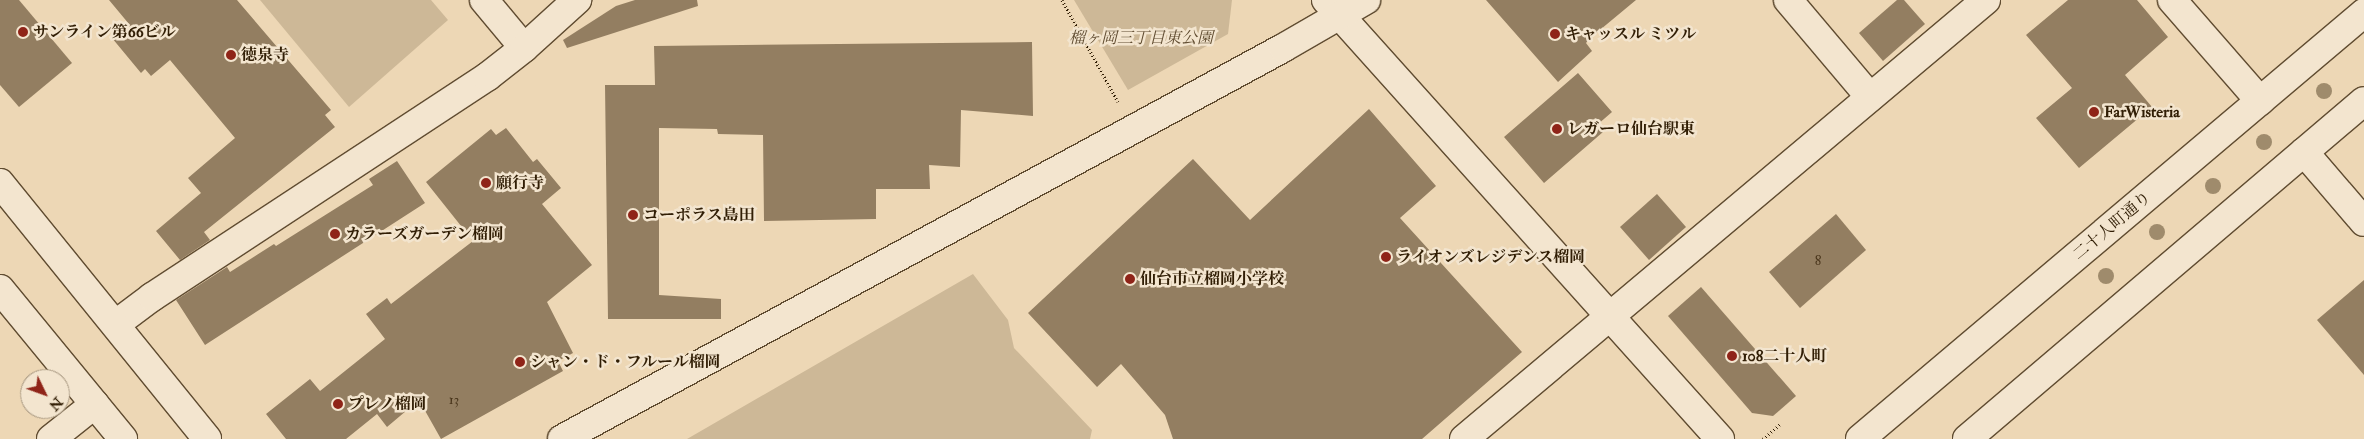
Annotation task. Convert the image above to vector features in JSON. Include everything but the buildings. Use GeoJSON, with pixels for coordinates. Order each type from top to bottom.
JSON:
{"type":"FeatureCollection","features":[{"type":"Feature","properties":{"kind":"street"},"geometry":{"type":"LineString","coordinates":[[484,0],[524,48]]}},
{"type":"Feature","properties":{"kind":"street"},"geometry":{"type":"LineString","coordinates":[[116,324],[152,297],[487,77],[524,48],[577,0]]}},
{"type":"Feature","properties":{"kind":"street"},"geometry":{"type":"LineString","coordinates":[[562,439],[1333,8],[1366,0]]}},
{"type":"Feature","properties":{"kind":"street"},"geometry":{"type":"LineString","coordinates":[[1788,0],[1870,97]]}},
{"type":"Feature","properties":{"kind":"street"},"geometry":{"type":"LineString","coordinates":[[1464,439],[1986,0]]}},
{"type":"Feature","properties":{"kind":"street"},"geometry":{"type":"LineString","coordinates":[[2172,0],[2260,101]]}},
{"type":"Feature","properties":{"kind":"street"},"geometry":{"type":"LineString","coordinates":[[1333,8],[1720,439]]}},
{"type":"Feature","properties":{"kind":"street","name":"二十人町通り"},"geometry":{"type":"LineString","coordinates":[[1860,439],[2364,13]]}},
{"type":"Feature","properties":{"kind":"street"},"geometry":{"type":"LineString","coordinates":[[1967,439],[2364,101]]}},
{"type":"Feature","properties":{"kind":"street"},"geometry":{"type":"LineString","coordinates":[[2304,152],[2364,222]]}},
{"type":"Feature","properties":{"kind":"street"},"geometry":{"type":"LineString","coordinates":[[0,183],[116,324],[207,439]]}},
{"type":"Feature","properties":{"kind":"street"},"geometry":{"type":"LineString","coordinates":[[0,289],[123,439]]}},
{"type":"Feature","properties":{"kind":"street"},"geometry":{"type":"LineString","coordinates":[[51,439],[95,404]]}},
{"type":"Feature","properties":{"kind":"path"},"geometry":{"type":"LineString","coordinates":[[1062,0],[1119,104]]}},
{"type":"Feature","properties":{"kind":"path"},"geometry":{"type":"LineString","coordinates":[[1763,439],[1780,424]]}},
{"type":"Feature","properties":{"kind":"green space"},"geometry":{"type":"Polygon","coordinates":[[[260,0],[431,0],[448,20],[349,107],[260,0]]]}},
{"type":"Feature","properties":{"kind":"green space","name":"榴ヶ岡三丁目東公園"},"geometry":{"type":"Polygon","coordinates":[[[1074,0],[1232,0],[1228,34],[1128,90],[1074,0]]]}},
{"type":"Feature","properties":{"kind":"green space"},"geometry":{"type":"Polygon","coordinates":[[[973,274],[1008,320],[1014,348],[1092,430],[1090,439],[687,439],[973,274]]]}},
{"type":"Feature","properties":{"kind":"place","name":"サンライン第66ビル"},"geometry":{"type":"Point","coordinates":[23,32]}},
{"type":"Feature","properties":{"kind":"place","name":"キャッスル ミツル"},"geometry":{"type":"Point","coordinates":[1555,34]}},
{"type":"Feature","properties":{"kind":"place","name":"徳泉寺"},"geometry":{"type":"Point","coordinates":[231,55]}},
{"type":"Feature","properties":{"kind":"place","name":"FarWisteria"},"geometry":{"type":"Point","coordinates":[2094,112]}},
{"type":"Feature","properties":{"kind":"place","name":"レガーロ仙台駅東"},"geometry":{"type":"Point","coordinates":[1557,129]}},
{"type":"Feature","properties":{"kind":"place","name":"願行寺"},"geometry":{"type":"Point","coordinates":[486,183]}},
{"type":"Feature","properties":{"kind":"place","name":"コーポラス島田"},"geometry":{"type":"Point","coordinates":[633,215]}},
{"type":"Feature","properties":{"kind":"place","name":"カラーズガーデン榴岡"},"geometry":{"type":"Point","coordinates":[335,234]}},
{"type":"Feature","properties":{"kind":"place","name":"ライオンズレジデンス榴岡"},"geometry":{"type":"Point","coordinates":[1386,257]}},
{"type":"Feature","properties":{"kind":"place","name":"仙台市立榴岡小学校"},"geometry":{"type":"Point","coordinates":[1130,279]}},
{"type":"Feature","properties":{"kind":"place","name":"108二十人町"},"geometry":{"type":"Point","coordinates":[1732,356]}},
{"type":"Feature","properties":{"kind":"place","name":"シャン・ド・フルール榴岡"},"geometry":{"type":"Point","coordinates":[520,362]}},
{"type":"Feature","properties":{"kind":"place","name":"プレノ榴岡"},"geometry":{"type":"Point","coordinates":[338,404]}}]}
